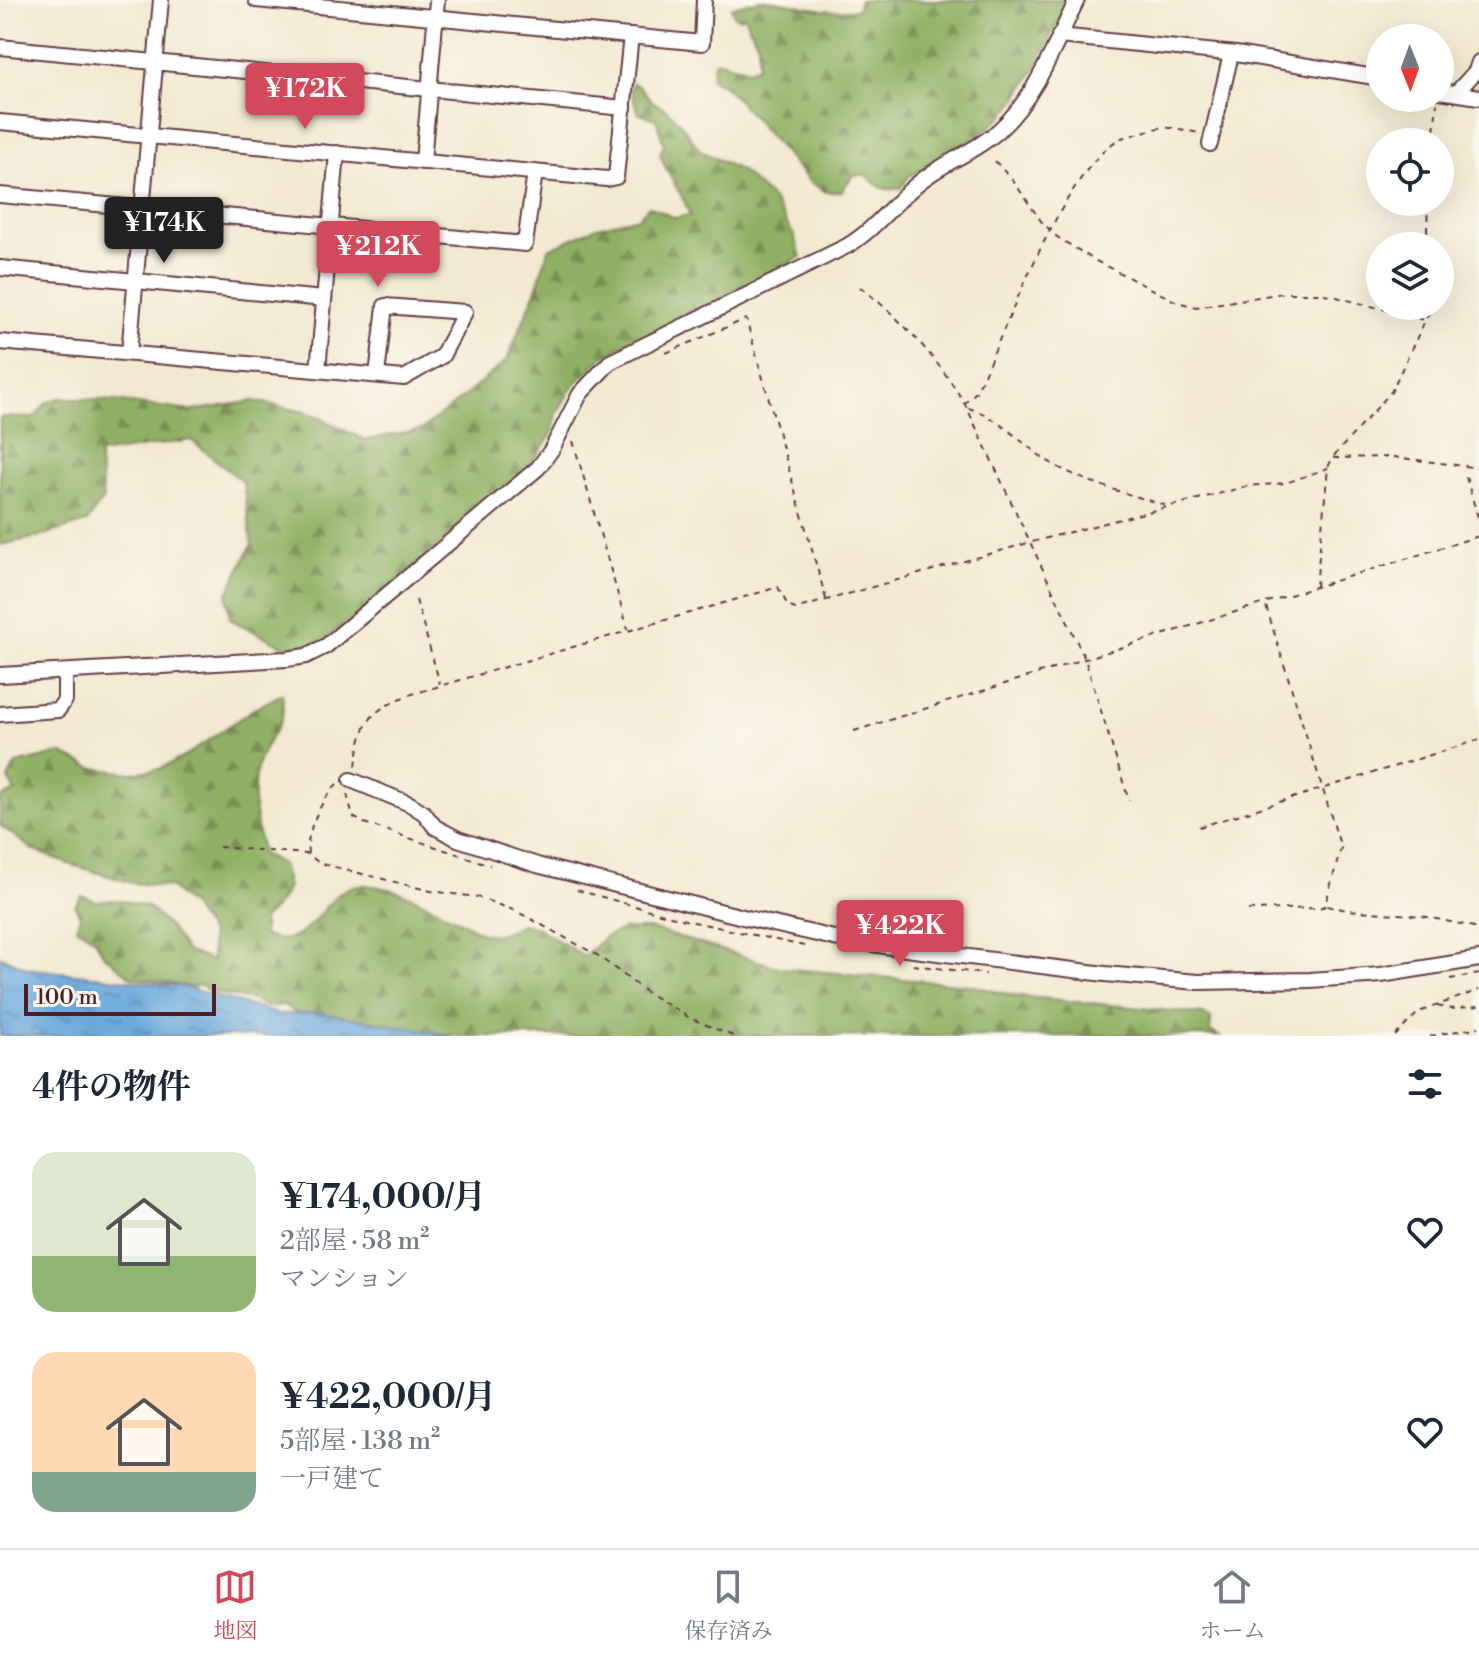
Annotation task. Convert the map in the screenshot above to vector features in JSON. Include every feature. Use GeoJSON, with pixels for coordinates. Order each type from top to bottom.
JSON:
{"type":"FeatureCollection","features":[{"type":"Feature","properties":{"kind":"street"},"geometry":{"type":"LineString","coordinates":[[129,353],[161,0]]}},
{"type":"Feature","properties":{"kind":"street"},"geometry":{"type":"LineString","coordinates":[[256,0],[702,43],[704,0]]}},
{"type":"Feature","properties":{"kind":"street"},"geometry":{"type":"LineString","coordinates":[[423,162],[437,0]]}},
{"type":"Feature","properties":{"kind":"street"},"geometry":{"type":"LineString","coordinates":[[0,675],[287,659],[306,656],[326,646],[538,468],[552,449],[575,401],[601,370],[620,356],[835,254],[859,239],[927,176],[998,131],[1031,89],[1077,0]]}},
{"type":"Feature","properties":{"kind":"street"},"geometry":{"type":"LineString","coordinates":[[0,122],[607,179],[616,177],[631,36]]}},
{"type":"Feature","properties":{"kind":"street"},"geometry":{"type":"LineString","coordinates":[[1059,36],[1231,54],[1366,76]]}},
{"type":"Feature","properties":{"kind":"street"},"geometry":{"type":"LineString","coordinates":[[0,47],[624,108]]}},
{"type":"Feature","properties":{"kind":"street"},"geometry":{"type":"LineString","coordinates":[[1211,140],[1231,54]]}},
{"type":"Feature","properties":{"kind":"street"},"geometry":{"type":"LineString","coordinates":[[1456,93],[1476,71],[1479,62]]}},
{"type":"Feature","properties":{"kind":"street"},"geometry":{"type":"LineString","coordinates":[[1456,93],[1479,97]]}},
{"type":"Feature","properties":{"kind":"street"},"geometry":{"type":"LineString","coordinates":[[318,370],[337,153]]}},
{"type":"Feature","properties":{"kind":"street"},"geometry":{"type":"LineString","coordinates":[[0,195],[525,244],[535,172]]}},
{"type":"Feature","properties":{"kind":"street"},"geometry":{"type":"LineString","coordinates":[[0,268],[324,299]]}},
{"type":"Feature","properties":{"kind":"street"},"geometry":{"type":"LineString","coordinates":[[0,342],[404,378],[442,356],[465,312],[385,306],[377,375]]}},
{"type":"Feature","properties":{"kind":"street"},"geometry":{"type":"LineString","coordinates":[[0,714],[58,710],[65,700],[65,672]]}},
{"type":"Feature","properties":{"kind":"street"},"geometry":{"type":"LineString","coordinates":[[351,780],[410,804],[424,813],[435,827],[458,839],[537,865],[834,938],[1105,974],[1198,982],[1252,983],[1381,975],[1479,959]]}},
{"type":"Feature","properties":{"kind":"path"},"geometry":{"type":"LineString","coordinates":[[966,406],[976,392],[1051,231],[1077,183],[1117,140],[1159,127],[1211,140]]}},
{"type":"Feature","properties":{"kind":"path"},"geometry":{"type":"LineString","coordinates":[[995,161],[1051,231],[1096,261],[1188,306],[1209,306],[1283,293],[1321,293],[1366,305]]}},
{"type":"Feature","properties":{"kind":"path"},"geometry":{"type":"LineString","coordinates":[[860,287],[904,325],[966,406],[1085,659],[1129,801]]}},
{"type":"Feature","properties":{"kind":"path"},"geometry":{"type":"LineString","coordinates":[[666,353],[746,319],[827,600]]}},
{"type":"Feature","properties":{"kind":"path"},"geometry":{"type":"LineString","coordinates":[[1316,587],[1328,468],[1332,458],[1391,392],[1425,320]]}},
{"type":"Feature","properties":{"kind":"path"},"geometry":{"type":"LineString","coordinates":[[966,406],[985,415],[1049,462],[1070,473],[1171,506]]}},
{"type":"Feature","properties":{"kind":"path"},"geometry":{"type":"LineString","coordinates":[[573,441],[629,630]]}},
{"type":"Feature","properties":{"kind":"path"},"geometry":{"type":"LineString","coordinates":[[1332,458],[1394,457],[1479,468]]}},
{"type":"Feature","properties":{"kind":"path"},"geometry":{"type":"LineString","coordinates":[[351,780],[361,735],[370,716],[391,702],[441,685],[778,587],[788,606],[793,609],[1028,543],[1248,486],[1286,483],[1328,468]]}},
{"type":"Feature","properties":{"kind":"path"},"geometry":{"type":"LineString","coordinates":[[1466,477],[1479,521]]}},
{"type":"Feature","properties":{"kind":"path"},"geometry":{"type":"LineString","coordinates":[[854,731],[1479,536]]}},
{"type":"Feature","properties":{"kind":"path"},"geometry":{"type":"LineString","coordinates":[[416,600],[441,685]]}},
{"type":"Feature","properties":{"kind":"path"},"geometry":{"type":"LineString","coordinates":[[1265,603],[1341,848],[1325,906]]}},
{"type":"Feature","properties":{"kind":"path"},"geometry":{"type":"LineString","coordinates":[[1199,827],[1479,740]]}},
{"type":"Feature","properties":{"kind":"path"},"geometry":{"type":"LineString","coordinates":[[219,847],[308,854]]}},
{"type":"Feature","properties":{"kind":"path"},"geometry":{"type":"LineString","coordinates":[[1248,910],[1325,906],[1422,916],[1479,928]]}},
{"type":"Feature","properties":{"kind":"path"},"geometry":{"type":"LineString","coordinates":[[1395,1036],[1419,1012],[1479,990]]}},
{"type":"Feature","properties":{"kind":"path"},"geometry":{"type":"LineString","coordinates":[[1436,1006],[1452,1009],[1479,1006]]}},
{"type":"Feature","properties":{"kind":"path"},"geometry":{"type":"LineString","coordinates":[[1430,1036],[1479,1027]]}},
{"type":"Feature","properties":{"kind":"green space"},"geometry":{"type":"Polygon","coordinates":[[[759,0],[844,11],[857,9],[860,0],[1068,0],[1028,80],[1012,105],[991,126],[909,176],[901,188],[886,189],[866,175],[853,175],[841,192],[826,192],[809,181],[724,86],[711,79],[717,60],[749,70],[758,66],[758,44],[744,16],[738,18],[731,8],[759,0]]]}},
{"type":"Feature","properties":{"kind":"green space"},"geometry":{"type":"Polygon","coordinates":[[[632,83],[666,109],[701,151],[741,171],[773,200],[794,236],[801,257],[690,315],[621,346],[596,363],[572,387],[557,413],[552,434],[529,466],[360,614],[311,647],[283,646],[230,619],[227,595],[252,544],[243,482],[191,440],[99,454],[103,499],[87,522],[0,545],[0,417],[34,418],[46,403],[58,398],[114,401],[191,411],[254,401],[310,413],[365,440],[421,430],[507,360],[549,249],[597,227],[639,217],[649,206],[675,218],[690,215],[660,154],[664,144],[656,119],[639,114],[631,92],[632,83]]]}},
{"type":"Feature","properties":{"kind":"green space"},"geometry":{"type":"Polygon","coordinates":[[[282,694],[280,722],[260,758],[254,794],[262,854],[282,864],[288,887],[279,903],[263,919],[263,935],[281,939],[295,936],[307,928],[338,894],[351,887],[366,885],[390,889],[414,898],[490,935],[521,924],[536,927],[584,956],[605,937],[624,929],[651,929],[781,968],[969,985],[1018,996],[1203,1014],[1211,1019],[1210,1031],[1219,1036],[408,1036],[299,1015],[284,1005],[266,1007],[253,1000],[209,991],[201,985],[193,987],[131,977],[103,954],[95,939],[76,927],[80,916],[75,906],[82,896],[96,901],[120,900],[148,907],[170,928],[186,951],[212,961],[210,933],[191,906],[170,887],[132,883],[66,863],[32,849],[0,825],[0,799],[15,791],[8,779],[16,764],[60,753],[93,768],[132,773],[159,769],[184,757],[252,710],[282,694]]]}},
{"type":"Feature","properties":{"kind":"water"},"geometry":{"type":"Polygon","coordinates":[[[0,956],[27,968],[184,987],[278,1014],[324,1013],[455,1036],[0,1036],[0,956]]]}}]}
